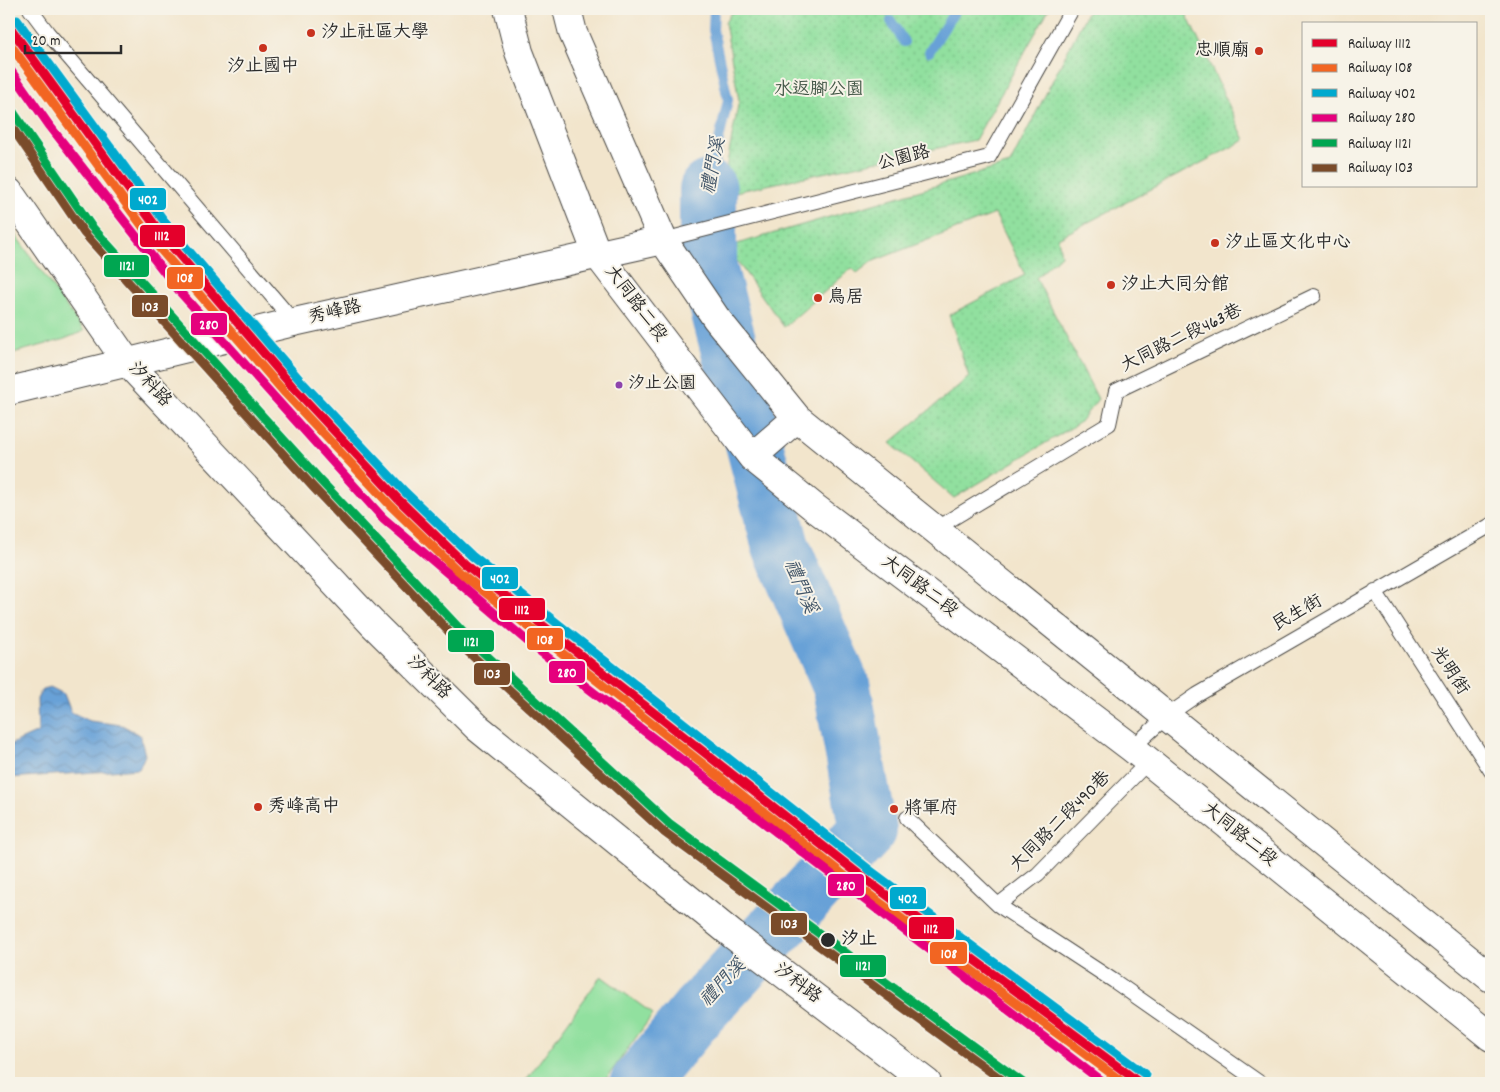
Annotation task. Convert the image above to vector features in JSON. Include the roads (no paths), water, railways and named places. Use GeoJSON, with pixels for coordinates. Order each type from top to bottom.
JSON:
{"type":"FeatureCollection","features":[{"type":"Feature","properties":{"kind":"main road","name":"大同路二段"},"geometry":{"type":"LineString","coordinates":[[508,9],[519,52],[597,254],[752,457],[815,508],[1140,755],[1491,1037]]}},
{"type":"Feature","properties":{"kind":"main road"},"geometry":{"type":"LineString","coordinates":[[567,9],[573,33],[716,318],[797,418],[1168,715],[1491,978]]}},
{"type":"Feature","properties":{"kind":"main road","name":"汐科路"},"geometry":{"type":"LineString","coordinates":[[9,192],[127,362],[372,623],[478,728],[733,935],[927,1083]]}},
{"type":"Feature","properties":{"kind":"main road","name":"秀峰路"},"geometry":{"type":"LineString","coordinates":[[9,391],[294,322],[674,237]]}},
{"type":"Feature","properties":{"kind":"main road"},"geometry":{"type":"LineString","coordinates":[[752,457],[797,418]]}},
{"type":"Feature","properties":{"kind":"lane"},"geometry":{"type":"LineString","coordinates":[[30,9],[54,40],[294,322]]}},
{"type":"Feature","properties":{"kind":"lane","name":"公園路"},"geometry":{"type":"LineString","coordinates":[[674,237],[990,157],[1072,9]]}},
{"type":"Feature","properties":{"kind":"lane","name":"大同路二段463巷"},"geometry":{"type":"LineString","coordinates":[[935,529],[1109,424],[1116,391],[1314,296]]}},
{"type":"Feature","properties":{"kind":"lane","name":"民生街"},"geometry":{"type":"LineString","coordinates":[[1140,755],[1168,715],[1197,695],[1491,525]]}},
{"type":"Feature","properties":{"kind":"lane","name":"光明街"},"geometry":{"type":"LineString","coordinates":[[1375,591],[1491,771]]}},
{"type":"Feature","properties":{"kind":"lane","name":"大同路二段490巷"},"geometry":{"type":"LineString","coordinates":[[998,905],[1038,874],[1140,755]]}},
{"type":"Feature","properties":{"kind":"lane"},"geometry":{"type":"LineString","coordinates":[[907,818],[998,905],[1114,981],[1260,1083]]}},
{"type":"Feature","properties":{"kind":"water"},"geometry":{"type":"Polygon","coordinates":[[[50,687],[64,694],[71,712],[90,721],[122,725],[140,735],[145,755],[139,769],[9,778],[9,745],[38,732],[37,699],[42,689],[50,687]]]}},
{"type":"Feature","properties":{"kind":"waterway","name":"禮門溪"},"geometry":{"type":"LineString","coordinates":[[708,189],[728,100],[713,30],[714,9]]}},
{"type":"Feature","properties":{"kind":"waterway","name":"禮門溪"},"geometry":{"type":"LineString","coordinates":[[929,52],[956,9]]}},
{"type":"Feature","properties":{"kind":"waterway","name":"禮門溪"},"geometry":{"type":"LineString","coordinates":[[891,21],[904,42]]}},
{"type":"Feature","properties":{"kind":"waterway","name":"禮門溪"},"geometry":{"type":"LineString","coordinates":[[639,1083],[698,1012],[868,830],[842,688],[781,547],[708,267],[708,189]]}},
{"type":"Feature","properties":{"kind":"rail line","name":"402"},"geometry":{"type":"LineString","coordinates":[[17,20],[170,229],[299,379],[405,492],[472,556],[871,871],[1146,1075]]}},
{"type":"Feature","properties":{"kind":"rail line","name":"1112"},"geometry":{"type":"LineString","coordinates":[[9,26],[162,235],[292,386],[398,499],[465,564],[865,879],[1140,1083]]}},
{"type":"Feature","properties":{"kind":"rail line","name":"108"},"geometry":{"type":"LineString","coordinates":[[9,43],[154,242],[285,393],[391,506],[458,571],[859,887],[1124,1083]]}},
{"type":"Feature","properties":{"kind":"rail line","name":"280"},"geometry":{"type":"LineString","coordinates":[[9,68],[49,125],[180,292],[383,518],[533,646],[1104,1083]]}},
{"type":"Feature","properties":{"kind":"rail line","name":"1121"},"geometry":{"type":"LineString","coordinates":[[9,106],[91,226],[320,480],[473,643],[670,824],[1023,1083]]}},
{"type":"Feature","properties":{"kind":"rail line","name":"103"},"geometry":{"type":"LineString","coordinates":[[9,123],[84,233],[313,487],[466,650],[664,832],[1006,1083]]}},
{"type":"Feature","properties":{"kind":"place","name":"汐止社區大學"},"geometry":{"type":"Point","coordinates":[311,33]}},
{"type":"Feature","properties":{"kind":"place","name":"汐止國中"},"geometry":{"type":"Point","coordinates":[263,48]}},
{"type":"Feature","properties":{"kind":"place","name":"忠順廟"},"geometry":{"type":"Point","coordinates":[1259,51]}},
{"type":"Feature","properties":{"kind":"place","name":"汐止區文化中心"},"geometry":{"type":"Point","coordinates":[1215,243]}},
{"type":"Feature","properties":{"kind":"place","name":"汐止大同分館"},"geometry":{"type":"Point","coordinates":[1111,285]}},
{"type":"Feature","properties":{"kind":"place","name":"鳥居"},"geometry":{"type":"Point","coordinates":[818,298]}},
{"type":"Feature","properties":{"kind":"place","name":"汐止公園"},"geometry":{"type":"Point","coordinates":[619,385]}},
{"type":"Feature","properties":{"kind":"place","name":"秀峰高中"},"geometry":{"type":"Point","coordinates":[258,807]}},
{"type":"Feature","properties":{"kind":"place","name":"將軍府"},"geometry":{"type":"Point","coordinates":[894,809]}},
{"type":"Feature","properties":{"kind":"place","name":"汐止"},"geometry":{"type":"Point","coordinates":[828,940]}},
{"type":"Feature","properties":{"kind":"park label","name":"水返腳公園"},"geometry":{"type":"Point","coordinates":[819,90]}}]}
